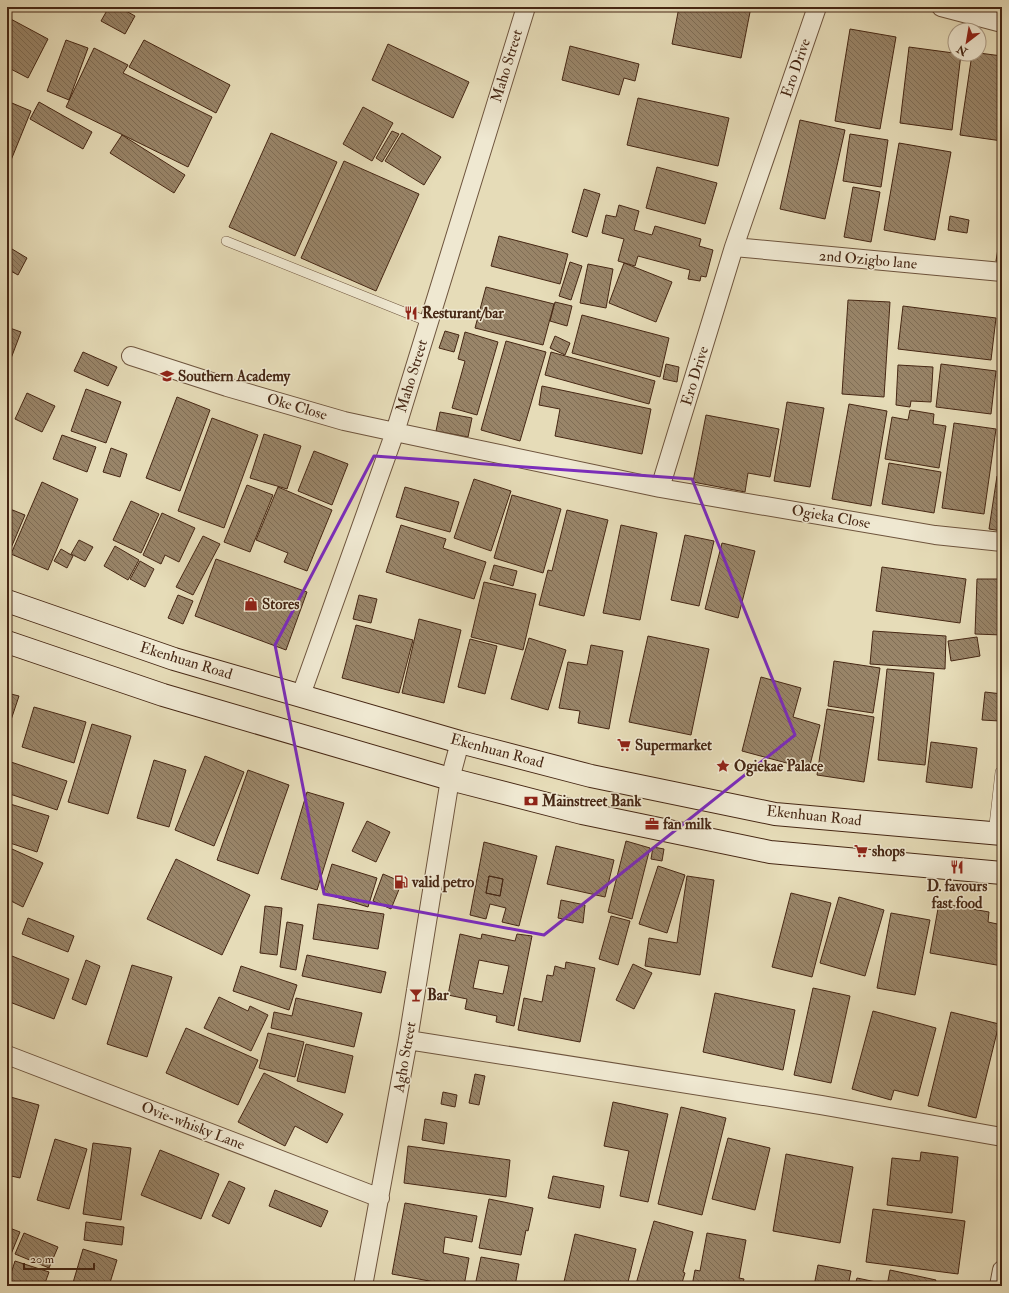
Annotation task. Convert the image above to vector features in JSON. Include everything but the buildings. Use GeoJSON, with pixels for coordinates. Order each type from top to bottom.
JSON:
{"type":"FeatureCollection","features":[{"type":"Feature","properties":{"kind":"main road","name":"Ekenhuan Road"},"geometry":{"type":"LineString","coordinates":[[7,601],[174,659],[460,742],[591,776],[775,814],[998,834]]}},
{"type":"Feature","properties":{"kind":"main road"},"geometry":{"type":"LineString","coordinates":[[7,642],[163,695],[450,779],[582,813],[770,852],[1002,873]]}},
{"type":"Feature","properties":{"kind":"street","name":"Maho Street"},"geometry":{"type":"LineString","coordinates":[[301,695],[395,432],[526,7]]}},
{"type":"Feature","properties":{"kind":"street","name":"Ero Drive"},"geometry":{"type":"LineString","coordinates":[[660,488],[734,247],[817,7]]}},
{"type":"Feature","properties":{"kind":"street"},"geometry":{"type":"LineString","coordinates":[[940,7],[1002,23]]}},
{"type":"Feature","properties":{"kind":"street","name":"2nd Ozigbo lane"},"geometry":{"type":"LineString","coordinates":[[734,247],[1002,272]]}},
{"type":"Feature","properties":{"kind":"street","name":"Oke Close"},"geometry":{"type":"LineString","coordinates":[[131,356],[344,421],[395,432]]}},
{"type":"Feature","properties":{"kind":"street"},"geometry":{"type":"LineString","coordinates":[[395,432],[660,488]]}},
{"type":"Feature","properties":{"kind":"street","name":"Ogieka Close"},"geometry":{"type":"LineString","coordinates":[[660,488],[935,535],[1002,542]]}},
{"type":"Feature","properties":{"kind":"street","name":"Agho Street"},"geometry":{"type":"LineString","coordinates":[[363,1286],[408,1040],[450,779],[460,742]]}},
{"type":"Feature","properties":{"kind":"street"},"geometry":{"type":"LineString","coordinates":[[408,1040],[821,1105],[1002,1137]]}},
{"type":"Feature","properties":{"kind":"street","name":"Ovie-whisky Lane"},"geometry":{"type":"LineString","coordinates":[[7,1055],[380,1198]]}},
{"type":"Feature","properties":{"kind":"street"},"geometry":{"type":"LineString","coordinates":[[999,1286],[1002,1270]]}},
{"type":"Feature","properties":{"kind":"lane"},"geometry":{"type":"LineString","coordinates":[[226,241],[429,322]]}},
{"type":"Feature","properties":{"kind":"lane"},"geometry":{"type":"LineString","coordinates":[[998,834],[1000,772],[1002,770]]}},
{"type":"Feature","properties":{"kind":"highlighted area"},"geometry":{"type":"Polygon","coordinates":[[[374,456],[692,479],[795,735],[544,935],[324,894],[275,645],[374,456]]]}},
{"type":"Feature","properties":{"kind":"place","name":"Resturant/bar"},"geometry":{"type":"Point","coordinates":[411,313]}},
{"type":"Feature","properties":{"kind":"place","name":"Southern Academy"},"geometry":{"type":"Point","coordinates":[167,376]}},
{"type":"Feature","properties":{"kind":"place","name":"Stores"},"geometry":{"type":"Point","coordinates":[251,604]}},
{"type":"Feature","properties":{"kind":"place","name":"Supermarket"},"geometry":{"type":"Point","coordinates":[624,745]}},
{"type":"Feature","properties":{"kind":"place","name":"Ogiekae Palace"},"geometry":{"type":"Point","coordinates":[723,766]}},
{"type":"Feature","properties":{"kind":"place","name":"Mainstreet Bank"},"geometry":{"type":"Point","coordinates":[531,801]}},
{"type":"Feature","properties":{"kind":"place","name":"fan milk"},"geometry":{"type":"Point","coordinates":[652,824]}},
{"type":"Feature","properties":{"kind":"place","name":"shops"},"geometry":{"type":"Point","coordinates":[861,851]}},
{"type":"Feature","properties":{"kind":"place","name":"D. favours fast food"},"geometry":{"type":"Point","coordinates":[957,867]}},
{"type":"Feature","properties":{"kind":"place","name":"valid petro"},"geometry":{"type":"Point","coordinates":[401,882]}},
{"type":"Feature","properties":{"kind":"place","name":"Bar"},"geometry":{"type":"Point","coordinates":[416,995]}}]}
